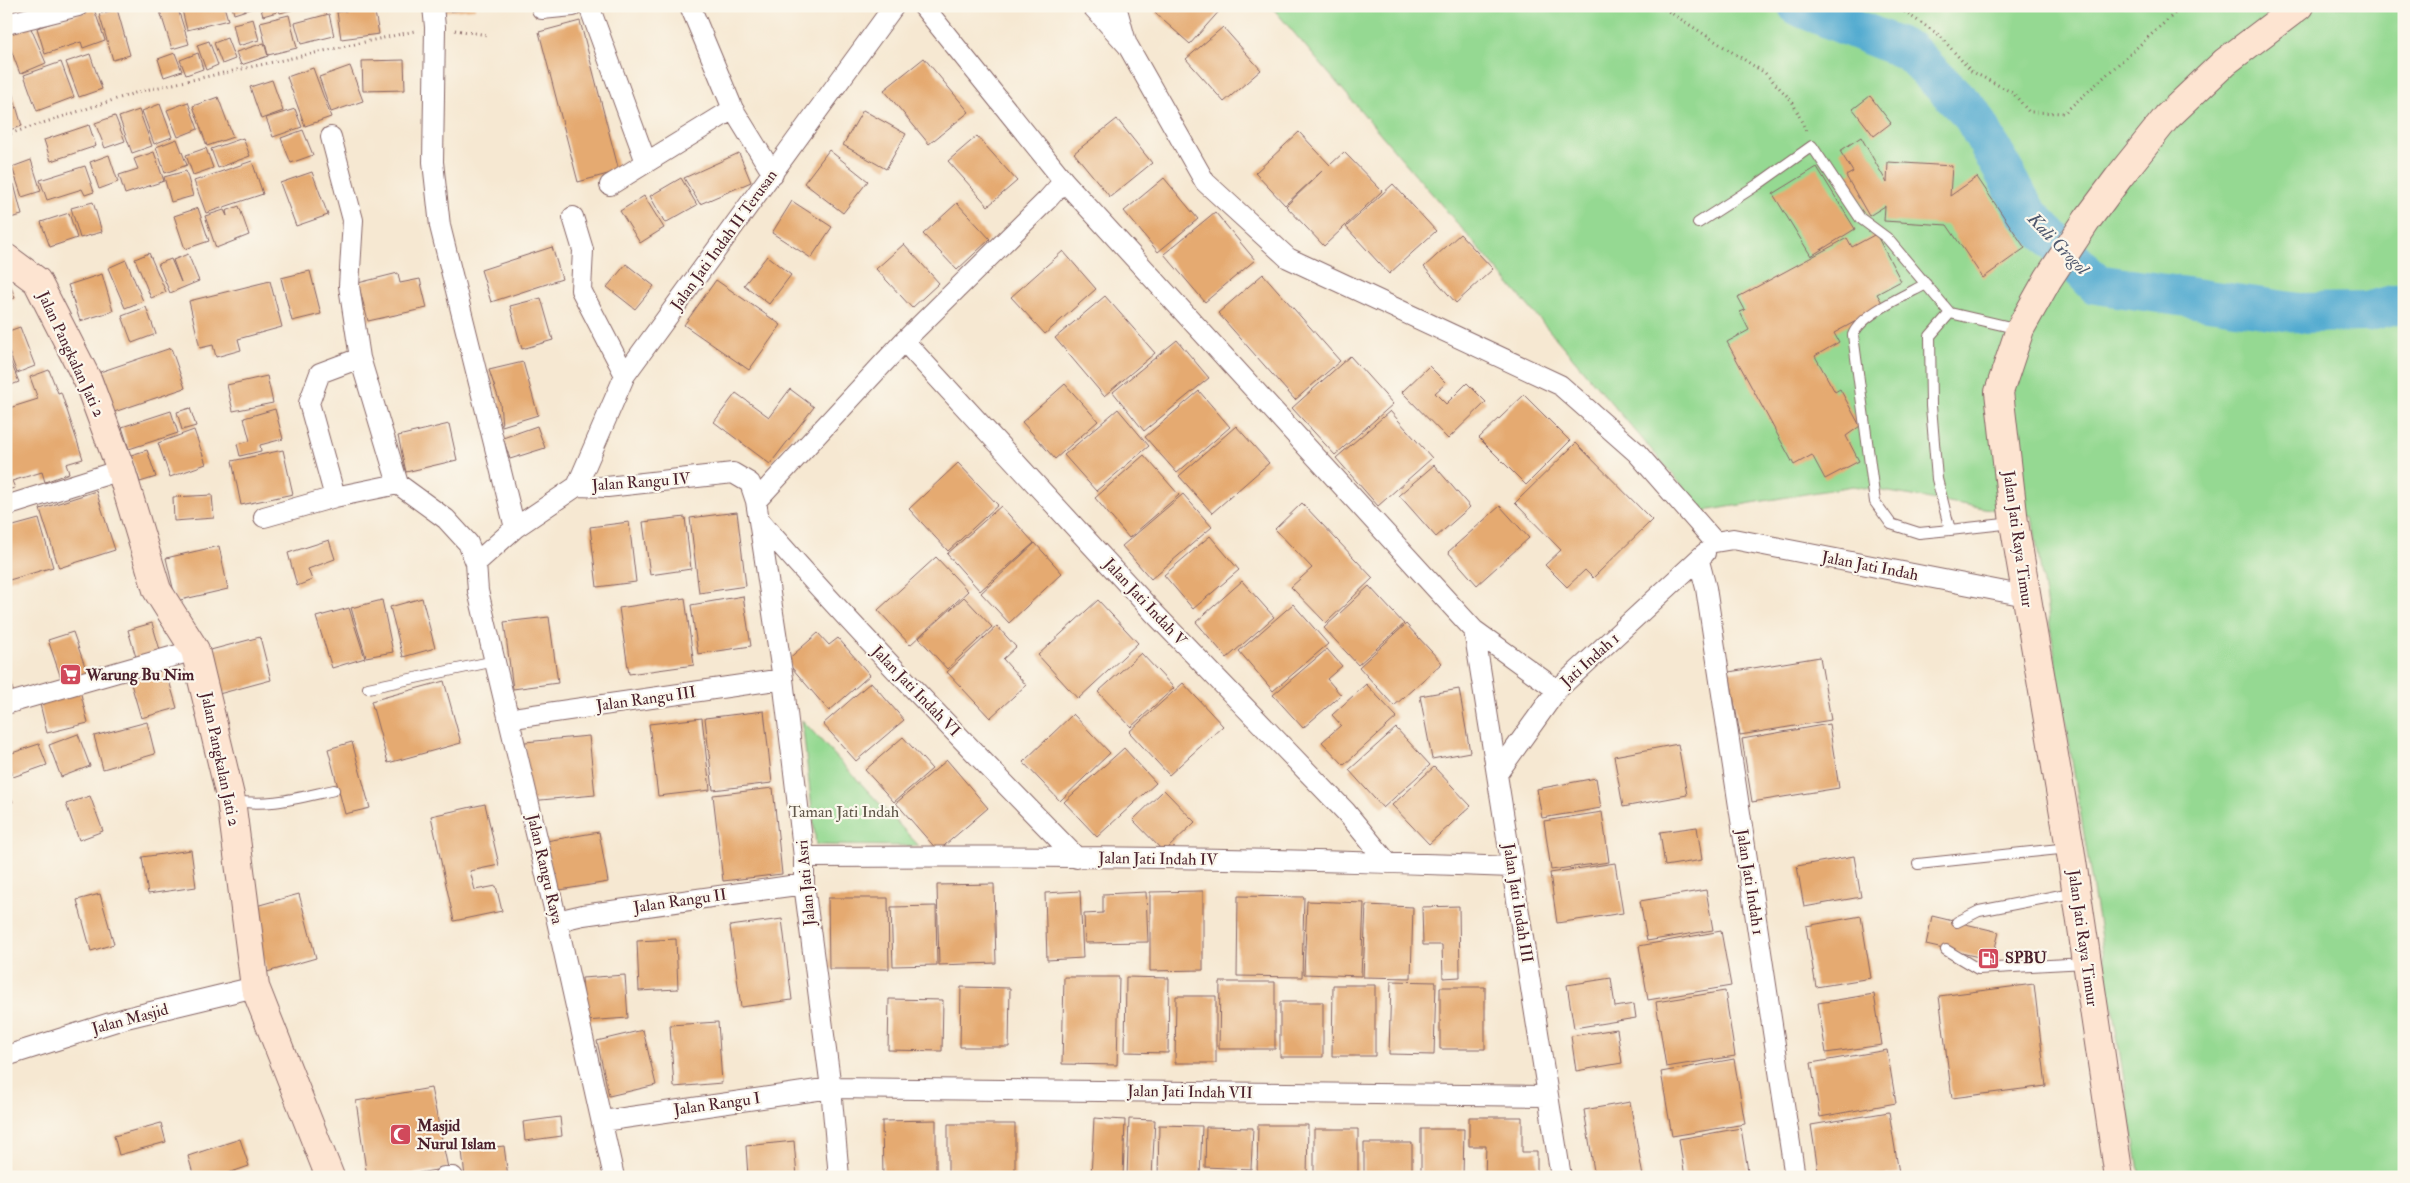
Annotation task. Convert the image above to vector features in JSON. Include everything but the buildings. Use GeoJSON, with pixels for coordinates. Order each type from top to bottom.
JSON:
{"type":"FeatureCollection","features":[{"type":"Feature","properties":{"kind":"main road","name":"Jalan Jati Raya Timur"},"geometry":{"type":"LineString","coordinates":[[2118,1177],[2070,848],[2014,523],[1999,392],[2020,329],[2048,279],[2087,220],[2167,117],[2226,62],[2299,6]]}},
{"type":"Feature","properties":{"kind":"main road","name":"Jalan Pangkalan Jati 2"},"geometry":{"type":"LineString","coordinates":[[6,258],[37,281],[88,381],[121,470],[157,590],[195,650],[231,800],[255,987],[330,1177]]}},
{"type":"Feature","properties":{"kind":"street"},"geometry":{"type":"LineString","coordinates":[[6,24],[78,6]]}},
{"type":"Feature","properties":{"kind":"street"},"geometry":{"type":"LineString","coordinates":[[433,6],[435,27],[433,162],[440,226],[515,528]]}},
{"type":"Feature","properties":{"kind":"street"},"geometry":{"type":"LineString","coordinates":[[542,9],[574,6]]}},
{"type":"Feature","properties":{"kind":"street"},"geometry":{"type":"LineString","coordinates":[[588,6],[646,162]]}},
{"type":"Feature","properties":{"kind":"street"},"geometry":{"type":"LineString","coordinates":[[690,6],[733,109],[773,174]]}},
{"type":"Feature","properties":{"kind":"street","name":"Jalan Jati Indah II Terusan"},"geometry":{"type":"LineString","coordinates":[[577,486],[625,375],[894,6]]}},
{"type":"Feature","properties":{"kind":"street"},"geometry":{"type":"LineString","coordinates":[[923,6],[1064,181],[1474,630],[1557,690]]}},
{"type":"Feature","properties":{"kind":"street"},"geometry":{"type":"LineString","coordinates":[[1092,6],[1128,46],[1205,182],[1288,258],[1560,385],[1637,453],[1715,542]]}},
{"type":"Feature","properties":{"kind":"street"},"geometry":{"type":"LineString","coordinates":[[1116,6],[1128,46]]}},
{"type":"Feature","properties":{"kind":"street"},"geometry":{"type":"LineString","coordinates":[[610,185],[733,109]]}},
{"type":"Feature","properties":{"kind":"street"},"geometry":{"type":"LineString","coordinates":[[264,517],[335,497],[398,484],[360,358],[349,286],[353,220],[331,137]]}},
{"type":"Feature","properties":{"kind":"street"},"geometry":{"type":"LineString","coordinates":[[758,511],[904,341],[1048,200],[1064,181]]}},
{"type":"Feature","properties":{"kind":"street"},"geometry":{"type":"LineString","coordinates":[[573,217],[583,250],[582,290],[625,375]]}},
{"type":"Feature","properties":{"kind":"street","name":"Jalan Jati Indah V"},"geometry":{"type":"LineString","coordinates":[[904,341],[1153,612],[1346,812],[1387,862]]}},
{"type":"Feature","properties":{"kind":"street"},"geometry":{"type":"LineString","coordinates":[[335,497],[309,403],[320,373],[360,358]]}},
{"type":"Feature","properties":{"kind":"street"},"geometry":{"type":"LineString","coordinates":[[6,506],[121,470]]}},
{"type":"Feature","properties":{"kind":"street","name":"Jalan Rangu IV"},"geometry":{"type":"LineString","coordinates":[[476,563],[515,528],[577,486],[607,487],[733,473],[750,483],[758,511]]}},
{"type":"Feature","properties":{"kind":"street","name":"Jalan Rangu Raya"},"geometry":{"type":"LineString","coordinates":[[398,484],[446,519],[468,542],[476,563],[478,591],[557,921],[614,1177]]}},
{"type":"Feature","properties":{"kind":"street","name":"Jalan Jati Asri"},"geometry":{"type":"LineString","coordinates":[[758,511],[783,679],[804,857],[804,884],[831,1088],[839,1177]]}},
{"type":"Feature","properties":{"kind":"street","name":"Jalan Jati Indah VI"},"geometry":{"type":"LineString","coordinates":[[758,511],[812,581],[910,686],[1077,858]]}},
{"type":"Feature","properties":{"kind":"street","name":"Jalan Jati Indah"},"geometry":{"type":"LineString","coordinates":[[1715,542],[1733,538],[2026,596]]}},
{"type":"Feature","properties":{"kind":"street","name":"Jati Indah 1"},"geometry":{"type":"LineString","coordinates":[[1497,774],[1557,690],[1699,561],[1715,542]]}},
{"type":"Feature","properties":{"kind":"street","name":"Jalan Jati Indah 1"},"geometry":{"type":"LineString","coordinates":[[1699,561],[1706,588],[1795,1177]]}},
{"type":"Feature","properties":{"kind":"street","name":"Jalan Jati Indah III"},"geometry":{"type":"LineString","coordinates":[[1474,630],[1561,1177]]}},
{"type":"Feature","properties":{"kind":"street"},"geometry":{"type":"LineString","coordinates":[[6,704],[195,650]]}},
{"type":"Feature","properties":{"kind":"street","name":"Jalan Rangu III"},"geometry":{"type":"LineString","coordinates":[[510,721],[520,717],[783,679]]}},
{"type":"Feature","properties":{"kind":"street","name":"Jalan Jati Indah IV"},"geometry":{"type":"LineString","coordinates":[[804,857],[1387,862],[1512,867]]}},
{"type":"Feature","properties":{"kind":"street","name":"Jalan Rangu II"},"geometry":{"type":"LineString","coordinates":[[557,921],[583,915],[804,884]]}},
{"type":"Feature","properties":{"kind":"street","name":"Jalan Masjid"},"geometry":{"type":"LineString","coordinates":[[6,1056],[126,1018],[255,987]]}},
{"type":"Feature","properties":{"kind":"street","name":"Jalan Jati Indah VII"},"geometry":{"type":"LineString","coordinates":[[831,1088],[1548,1096]]}},
{"type":"Feature","properties":{"kind":"street","name":"Jalan Rangu I"},"geometry":{"type":"LineString","coordinates":[[603,1121],[831,1088]]}},
{"type":"Feature","properties":{"kind":"street"},"geometry":{"type":"LineString","coordinates":[[444,1177],[453,1177]]}},
{"type":"Feature","properties":{"kind":"lane"},"geometry":{"type":"LineString","coordinates":[[1698,223],[1757,186],[1812,146],[1860,218],[1887,238],[1950,313],[2020,329]]}},
{"type":"Feature","properties":{"kind":"lane"},"geometry":{"type":"LineString","coordinates":[[1926,284],[1889,303],[1856,327],[1853,335],[1875,502],[1891,524],[1918,533],[2014,523]]}},
{"type":"Feature","properties":{"kind":"lane"},"geometry":{"type":"LineString","coordinates":[[1950,313],[1930,336],[1931,406],[1937,479],[1950,530]]}},
{"type":"Feature","properties":{"kind":"lane"},"geometry":{"type":"LineString","coordinates":[[368,688],[495,661]]}},
{"type":"Feature","properties":{"kind":"lane"},"geometry":{"type":"LineString","coordinates":[[231,800],[244,803],[272,803],[334,790]]}},
{"type":"Feature","properties":{"kind":"lane"},"geometry":{"type":"LineString","coordinates":[[1918,864],[2070,848]]}},
{"type":"Feature","properties":{"kind":"lane"},"geometry":{"type":"LineString","coordinates":[[1957,922],[1979,911],[2076,892]]}},
{"type":"Feature","properties":{"kind":"lane"},"geometry":{"type":"LineString","coordinates":[[1946,950],[1978,969],[2087,963]]}},
{"type":"Feature","properties":{"kind":"path"},"geometry":{"type":"LineString","coordinates":[[1660,6],[1765,73],[1792,101],[1812,146]]}},
{"type":"Feature","properties":{"kind":"path"},"geometry":{"type":"LineString","coordinates":[[1896,6],[1939,35],[1970,71],[2013,93],[2029,112],[2064,113],[2183,6]]}},
{"type":"Feature","properties":{"kind":"path"},"geometry":{"type":"LineString","coordinates":[[6,135],[141,91],[435,27],[488,35]]}},
{"type":"Feature","properties":{"kind":"green space"},"geometry":{"type":"Polygon","coordinates":[[[1271,6],[2404,6],[2404,1177],[2140,1177],[2032,516],[1853,486],[1704,511],[1271,6]]]}},
{"type":"Feature","properties":{"kind":"green space","name":"Taman Jati Indah"},"geometry":{"type":"Polygon","coordinates":[[[802,720],[919,846],[816,845],[802,720]]]}},
{"type":"Feature","properties":{"kind":"waterway","name":"Kali Grogol"},"geometry":{"type":"LineString","coordinates":[[1798,6],[1909,51],[1971,113],[2027,213],[2096,284],[2299,313],[2366,312],[2404,302]]}},
{"type":"Feature","properties":{"kind":"place","name":"Warung Bu Nim"},"geometry":{"type":"Point","coordinates":[70,675]}},
{"type":"Feature","properties":{"kind":"place","name":"SPBU"},"geometry":{"type":"Point","coordinates":[1989,958]}},
{"type":"Feature","properties":{"kind":"place","name":"Masjid Nurul Islam"},"geometry":{"type":"Point","coordinates":[401,1135]}}]}
